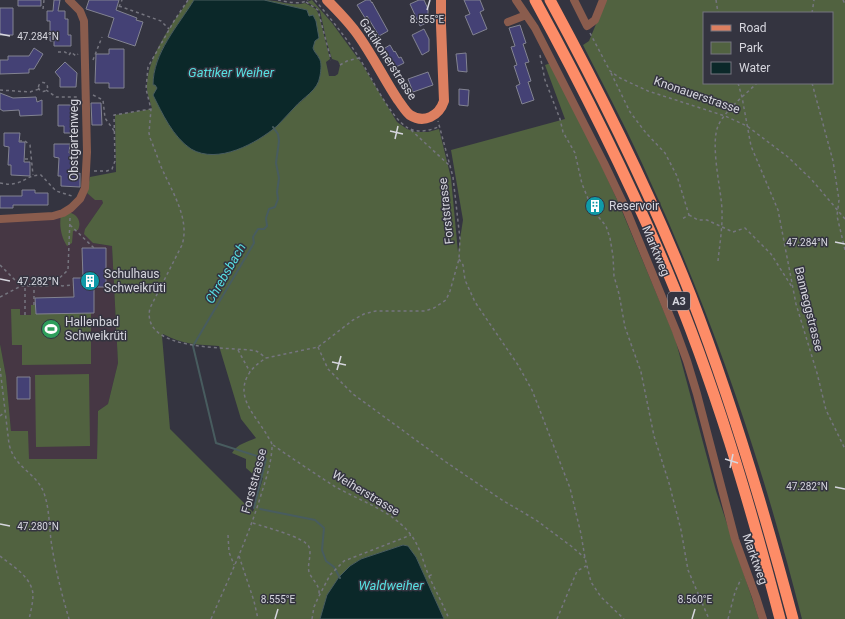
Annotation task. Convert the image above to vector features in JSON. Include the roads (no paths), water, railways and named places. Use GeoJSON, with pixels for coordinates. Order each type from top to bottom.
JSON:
{"type":"FeatureCollection","features":[{"type":"Feature","properties":{"kind":"highway","name":"A3"},"geometry":{"type":"LineString","coordinates":[[535,0],[567,59],[618,161],[655,242],[681,306],[710,382],[735,459],[780,619]]}},
{"type":"Feature","properties":{"kind":"highway","name":"A3"},"geometry":{"type":"LineString","coordinates":[[550,0],[631,157],[691,295],[724,384],[748,458],[793,619]]}},
{"type":"Feature","properties":{"kind":"main road","name":"Gattikonerstrasse"},"geometry":{"type":"LineString","coordinates":[[327,0],[358,35],[392,91],[407,112],[419,119],[426,119],[435,114],[442,106],[444,96],[440,25],[441,0]]}},
{"type":"Feature","properties":{"kind":"street","name":"Obstgartenweg"},"geometry":{"type":"LineString","coordinates":[[0,219],[53,216],[63,213],[71,208],[80,199],[85,188],[89,96],[84,21],[80,11],[68,0]]}},
{"type":"Feature","properties":{"kind":"street","name":"Marktweg"},"geometry":{"type":"LineString","coordinates":[[516,0],[535,28],[604,163],[625,208],[676,331],[697,394],[735,539],[763,619]]}},
{"type":"Feature","properties":{"kind":"street"},"geometry":{"type":"LineString","coordinates":[[574,0],[587,26],[595,20],[603,0]]}},
{"type":"Feature","properties":{"kind":"street"},"geometry":{"type":"LineString","coordinates":[[508,22],[526,15]]}},
{"type":"Feature","properties":{"kind":"water","name":"Gattiker Weiher"},"geometry":{"type":"Polygon","coordinates":[[[194,0],[264,0],[307,10],[309,16],[313,15],[316,21],[319,38],[315,41],[313,48],[320,60],[320,76],[319,81],[313,90],[269,133],[237,150],[213,155],[191,149],[179,138],[173,131],[153,95],[157,88],[153,85],[157,62],[168,40],[194,0]]]}},
{"type":"Feature","properties":{"kind":"water","name":"Waldweiher"},"geometry":{"type":"Polygon","coordinates":[[[403,545],[408,546],[416,557],[444,619],[320,619],[327,595],[339,577],[350,566],[361,559],[403,545]]]}},
{"type":"Feature","properties":{"kind":"waterway","name":"Chrebsbach"},"geometry":{"type":"LineString","coordinates":[[254,508],[266,459],[216,443],[193,346],[254,243],[253,237],[258,229],[264,229],[267,226],[266,218],[269,209],[275,207],[278,199],[277,192],[279,178],[276,163],[279,141],[278,134],[273,127]]}},
{"type":"Feature","properties":{"kind":"waterway","name":"Chrebsbach"},"geometry":{"type":"LineString","coordinates":[[260,509],[315,520],[324,528],[322,550],[326,561],[334,567],[340,578]]}},
{"type":"Feature","properties":{"kind":"place","name":"Reservoir"},"geometry":{"type":"Point","coordinates":[595,206]}},
{"type":"Feature","properties":{"kind":"place","name":"Schulhaus Schweikrüti"},"geometry":{"type":"Point","coordinates":[90,281]}},
{"type":"Feature","properties":{"kind":"place","name":"Hallenbad Schweikrüti"},"geometry":{"type":"Point","coordinates":[51,329]}}]}
